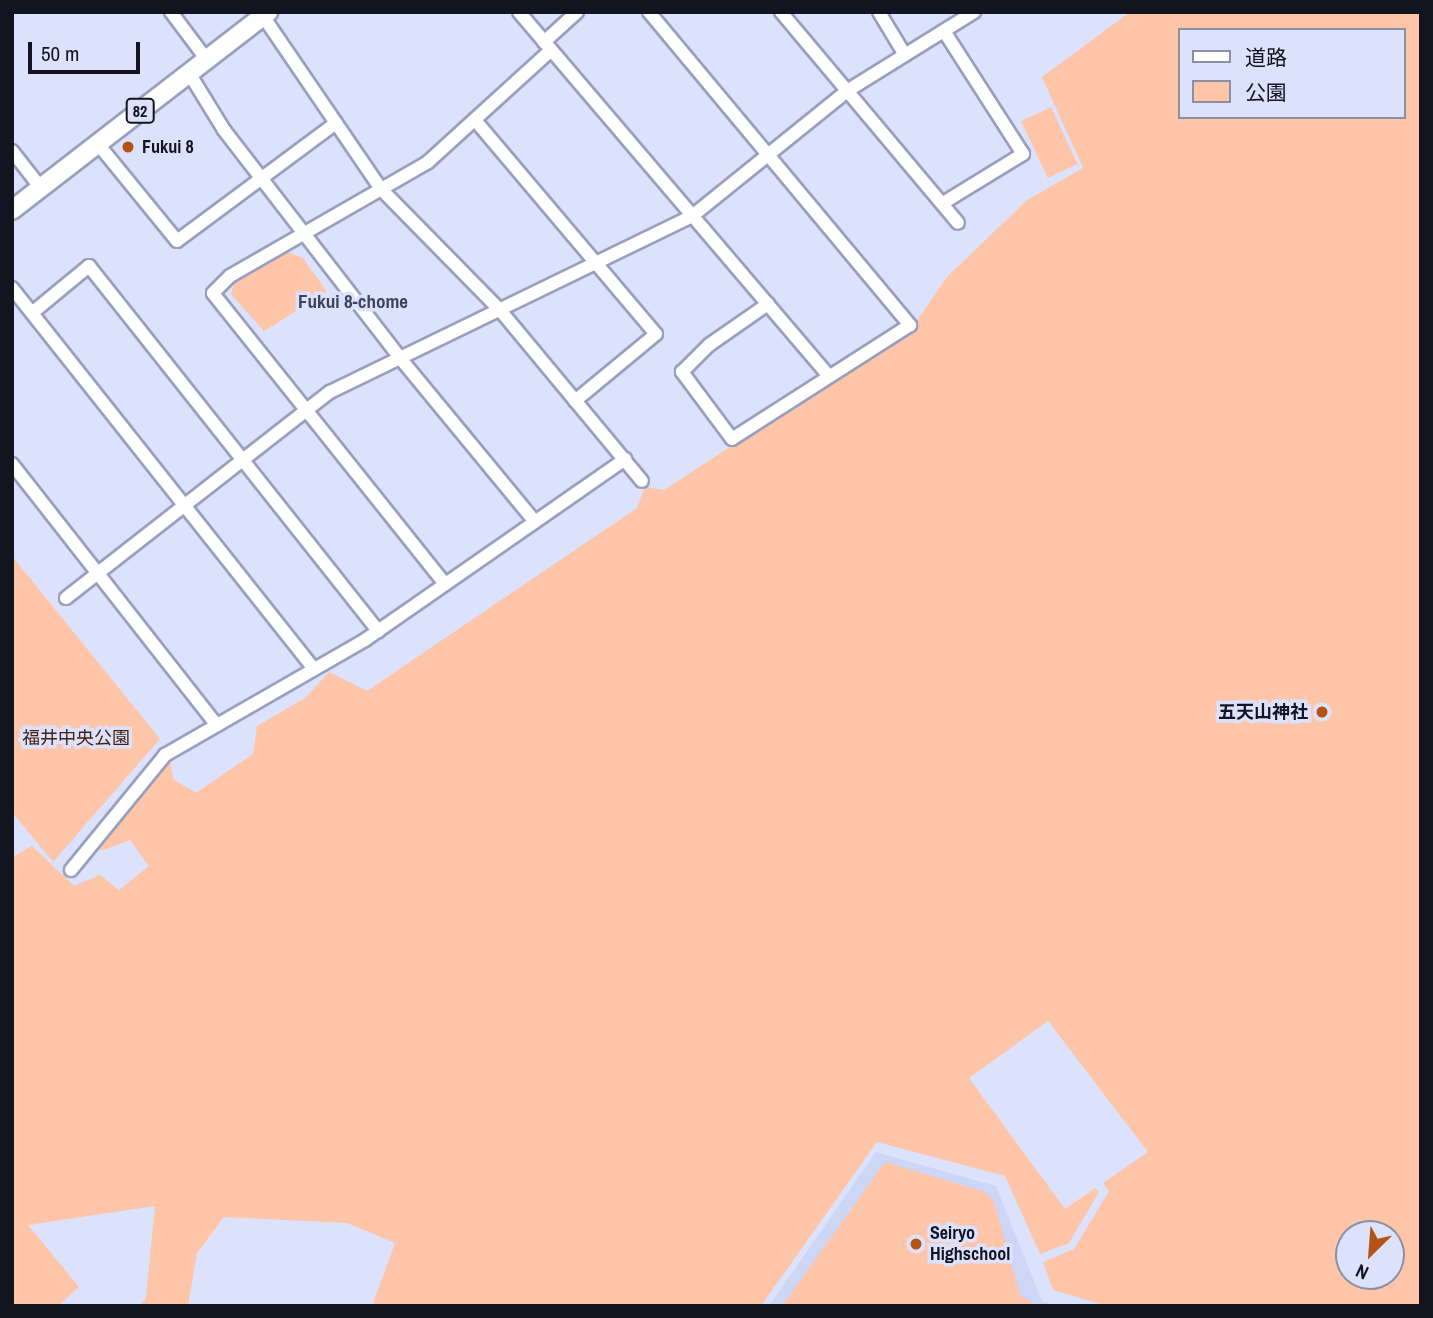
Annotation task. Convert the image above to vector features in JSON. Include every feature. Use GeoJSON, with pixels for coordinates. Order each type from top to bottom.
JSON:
{"type":"FeatureCollection","features":[{"type":"Feature","properties":{"kind":"main road","name":"82"},"geometry":{"type":"LineString","coordinates":[[12,211],[266,14]]}},
{"type":"Feature","properties":{"kind":"street"},"geometry":{"type":"LineString","coordinates":[[171,12],[207,60]]}},
{"type":"Feature","properties":{"kind":"street"},"geometry":{"type":"LineString","coordinates":[[519,12],[827,374]]}},
{"type":"Feature","properties":{"kind":"street"},"geometry":{"type":"LineString","coordinates":[[445,584],[213,293],[230,276],[428,162],[475,120],[577,12]]}},
{"type":"Feature","properties":{"kind":"street"},"geometry":{"type":"LineString","coordinates":[[649,12],[909,325],[827,374],[732,439],[682,372],[709,345],[768,304]]}},
{"type":"Feature","properties":{"kind":"street"},"geometry":{"type":"LineString","coordinates":[[781,12],[958,223]]}},
{"type":"Feature","properties":{"kind":"street"},"geometry":{"type":"LineString","coordinates":[[879,12],[905,55]]}},
{"type":"Feature","properties":{"kind":"street"},"geometry":{"type":"LineString","coordinates":[[66,598],[330,392],[694,215],[847,91],[974,12]]}},
{"type":"Feature","properties":{"kind":"street"},"geometry":{"type":"LineString","coordinates":[[266,14],[381,189],[499,310],[642,481]]}},
{"type":"Feature","properties":{"kind":"street"},"geometry":{"type":"LineString","coordinates":[[943,203],[1023,154],[944,31]]}},
{"type":"Feature","properties":{"kind":"street"},"geometry":{"type":"LineString","coordinates":[[190,73],[224,130],[400,358],[535,522]]}},
{"type":"Feature","properties":{"kind":"street"},"geometry":{"type":"LineString","coordinates":[[475,120],[594,264],[656,334],[575,401]]}},
{"type":"Feature","properties":{"kind":"street"},"geometry":{"type":"LineString","coordinates":[[98,144],[177,241],[336,122]]}},
{"type":"Feature","properties":{"kind":"street"},"geometry":{"type":"LineString","coordinates":[[12,151],[41,188]]}},
{"type":"Feature","properties":{"kind":"street"},"geometry":{"type":"LineString","coordinates":[[32,313],[89,266],[378,631]]}},
{"type":"Feature","properties":{"kind":"street"},"geometry":{"type":"LineString","coordinates":[[12,288],[182,507],[314,669]]}},
{"type":"Feature","properties":{"kind":"street"},"geometry":{"type":"LineString","coordinates":[[71,870],[165,755],[378,631],[625,459]]}},
{"type":"Feature","properties":{"kind":"street"},"geometry":{"type":"LineString","coordinates":[[12,464],[217,725]]}},
{"type":"Feature","properties":{"kind":"shaded area","name":"Seiryo Highschool"},"geometry":{"type":"Polygon","coordinates":[[[876,1152],[996,1186],[1042,1301],[1056,1306],[769,1306],[876,1152]]]}},
{"type":"Feature","properties":{"kind":"green space"},"geometry":{"type":"Polygon","coordinates":[[[1130,12],[1421,12],[1421,1306],[1107,1306],[1053,1290],[1043,1262],[1074,1249],[1109,1191],[1103,1183],[1148,1152],[1048,1021],[969,1078],[1065,1209],[1095,1188],[1099,1192],[1069,1243],[1040,1254],[1005,1176],[877,1142],[761,1306],[372,1306],[395,1243],[347,1223],[224,1217],[197,1253],[188,1306],[139,1306],[146,1298],[155,1206],[28,1225],[79,1287],[58,1306],[12,1306],[12,857],[32,846],[74,886],[100,875],[119,890],[149,866],[130,840],[104,850],[92,849],[170,759],[173,779],[196,793],[253,754],[257,726],[305,698],[329,672],[367,691],[637,508],[645,487],[664,490],[912,328],[947,277],[1027,200],[1083,168],[1042,77],[1130,12]]]}},
{"type":"Feature","properties":{"kind":"green space"},"geometry":{"type":"Polygon","coordinates":[[[1051,107],[1078,164],[1048,178],[1021,121],[1051,107]]]}},
{"type":"Feature","properties":{"kind":"green space"},"geometry":{"type":"Polygon","coordinates":[[[288,252],[303,258],[327,292],[264,331],[231,294],[234,284],[288,252]]]}},
{"type":"Feature","properties":{"kind":"green space","name":"福井中央公園"},"geometry":{"type":"Polygon","coordinates":[[[12,556],[160,739],[53,862],[12,812],[12,556]]]}},
{"type":"Feature","properties":{"kind":"green space","name":"Seiryo Highschool"},"geometry":{"type":"Polygon","coordinates":[[[885,1162],[985,1192],[994,1202],[1020,1295],[1036,1306],[782,1306],[885,1162]]]}},
{"type":"Feature","properties":{"kind":"place","name":"Fukui 8"},"geometry":{"type":"Point","coordinates":[128,147]}},
{"type":"Feature","properties":{"kind":"place","name":"五天山神社"},"geometry":{"type":"Point","coordinates":[1322,712]}},
{"type":"Feature","properties":{"kind":"place","name":"Seiryo Highschool"},"geometry":{"type":"Point","coordinates":[916,1244]}},
{"type":"Feature","properties":{"kind":"district","name":"Fukui 8-chome"},"geometry":{"type":"Point","coordinates":[353,302]}}]}
